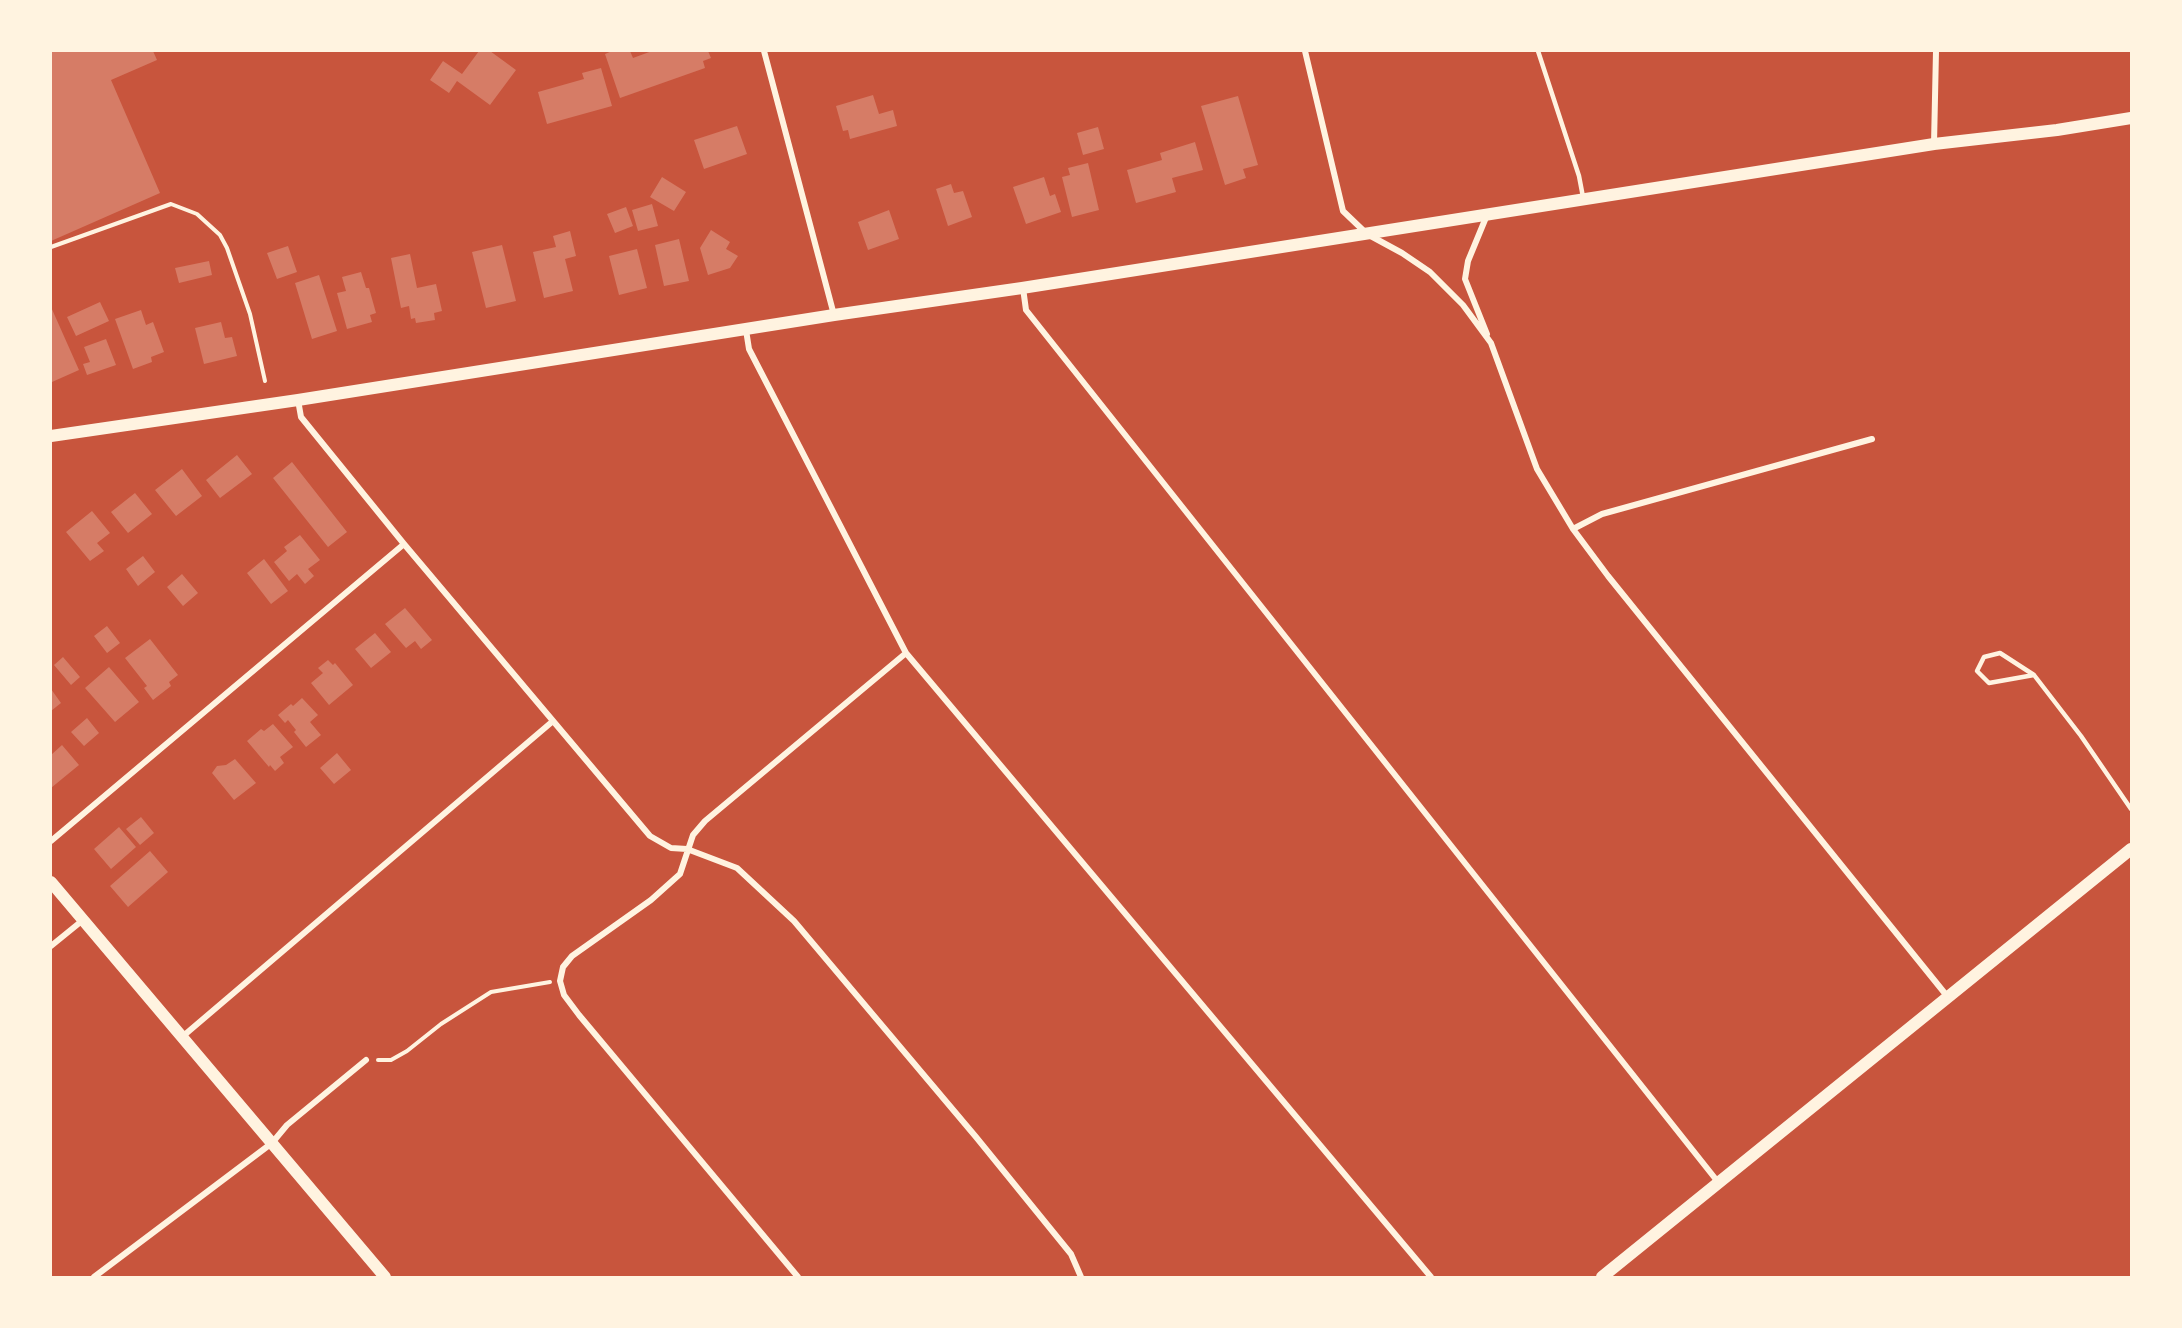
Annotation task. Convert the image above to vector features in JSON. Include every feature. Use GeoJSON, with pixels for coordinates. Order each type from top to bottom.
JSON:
{"type":"FeatureCollection","features":[{"type":"Feature","properties":{"kind":"main road"},"geometry":{"type":"LineString","coordinates":[[51,436],[1022,288],[1934,144],[2057,130],[2131,118]]}},
{"type":"Feature","properties":{"kind":"main road"},"geometry":{"type":"LineString","coordinates":[[1602,1277],[2131,849]]}},
{"type":"Feature","properties":{"kind":"main road"},"geometry":{"type":"LineString","coordinates":[[51,882],[385,1277]]}},
{"type":"Feature","properties":{"kind":"street"},"geometry":{"type":"LineString","coordinates":[[764,51],[834,315]]}},
{"type":"Feature","properties":{"kind":"street"},"geometry":{"type":"LineString","coordinates":[[1305,51],[1343,212],[1367,234],[1402,253],[1430,272],[1464,305],[1491,343]]}},
{"type":"Feature","properties":{"kind":"street"},"geometry":{"type":"LineString","coordinates":[[1934,144],[1936,51]]}},
{"type":"Feature","properties":{"kind":"street"},"geometry":{"type":"LineString","coordinates":[[1487,215],[1468,261],[1466,279],[1538,469],[1573,529],[1608,576],[1947,996]]}},
{"type":"Feature","properties":{"kind":"street"},"geometry":{"type":"LineString","coordinates":[[1022,288],[1026,310],[1718,1182]]}},
{"type":"Feature","properties":{"kind":"street"},"geometry":{"type":"LineString","coordinates":[[746,330],[749,349],[906,653],[1431,1277]]}},
{"type":"Feature","properties":{"kind":"street"},"geometry":{"type":"LineString","coordinates":[[298,400],[301,417],[552,722],[650,836],[671,848],[687,849],[737,868],[794,921],[1071,1254],[1081,1277]]}},
{"type":"Feature","properties":{"kind":"street"},"geometry":{"type":"LineString","coordinates":[[1573,529],[1602,514],[1872,439]]}},
{"type":"Feature","properties":{"kind":"street"},"geometry":{"type":"LineString","coordinates":[[51,841],[404,544]]}},
{"type":"Feature","properties":{"kind":"street"},"geometry":{"type":"LineString","coordinates":[[798,1277],[579,1015],[564,995],[560,981],[563,967],[572,956],[651,900],[675,878],[684,864],[693,835],[705,821],[906,653]]}},
{"type":"Feature","properties":{"kind":"street"},"geometry":{"type":"LineString","coordinates":[[182,1037],[552,722]]}},
{"type":"Feature","properties":{"kind":"street"},"geometry":{"type":"LineString","coordinates":[[51,946],[83,919]]}},
{"type":"Feature","properties":{"kind":"street"},"geometry":{"type":"LineString","coordinates":[[94,1277],[272,1143],[287,1125],[366,1060]]}},
{"type":"Feature","properties":{"kind":"lane"},"geometry":{"type":"LineString","coordinates":[[1538,51],[1578,176],[1583,200]]}},
{"type":"Feature","properties":{"kind":"lane"},"geometry":{"type":"LineString","coordinates":[[2034,675],[1989,683],[1977,671],[1984,657],[2000,653],[2034,675],[2131,809]]}},
{"type":"Feature","properties":{"kind":"path"},"geometry":{"type":"LineString","coordinates":[[51,247],[171,204],[197,214],[220,235],[227,248],[250,314],[265,381]]}},
{"type":"Feature","properties":{"kind":"path"},"geometry":{"type":"LineString","coordinates":[[366,1060],[391,1060],[407,1051],[448,1019],[491,992],[560,981]]}},
{"type":"Feature","properties":{"kind":"building"},"geometry":{"type":"Polygon","coordinates":[[[51,51],[153,51],[157,60],[111,80],[160,193],[51,241],[51,51]]]}},
{"type":"Feature","properties":{"kind":"building"},"geometry":{"type":"Polygon","coordinates":[[[479,51],[490,51],[516,70],[490,105],[457,81],[449,93],[430,80],[443,61],[462,74],[479,51]]]}},
{"type":"Feature","properties":{"kind":"building"},"geometry":{"type":"Polygon","coordinates":[[[612,51],[630,51],[633,58],[652,51],[708,51],[711,58],[703,61],[705,68],[620,98],[605,54],[612,51]]]}},
{"type":"Feature","properties":{"kind":"building"},"geometry":{"type":"Polygon","coordinates":[[[601,68],[612,106],[547,124],[538,92],[584,79],[582,73],[601,68]]]}},
{"type":"Feature","properties":{"kind":"building"},"geometry":{"type":"Polygon","coordinates":[[[873,95],[879,114],[893,110],[897,126],[850,139],[848,130],[843,131],[836,106],[873,95]]]}},
{"type":"Feature","properties":{"kind":"building"},"geometry":{"type":"Polygon","coordinates":[[[1238,96],[1258,165],[1243,169],[1246,178],[1225,185],[1201,106],[1238,96]]]}},
{"type":"Feature","properties":{"kind":"building"},"geometry":{"type":"Polygon","coordinates":[[[737,126],[747,154],[704,169],[694,140],[737,126]]]}},
{"type":"Feature","properties":{"kind":"building"},"geometry":{"type":"Polygon","coordinates":[[[1098,127],[1104,149],[1083,155],[1077,133],[1098,127]]]}},
{"type":"Feature","properties":{"kind":"building"},"geometry":{"type":"Polygon","coordinates":[[[1195,142],[1203,170],[1172,178],[1176,192],[1136,203],[1127,170],[1162,160],[1160,153],[1195,142]]]}},
{"type":"Feature","properties":{"kind":"building"},"geometry":{"type":"Polygon","coordinates":[[[1088,163],[1099,210],[1072,217],[1062,177],[1070,175],[1068,168],[1088,163]]]}},
{"type":"Feature","properties":{"kind":"building"},"geometry":{"type":"Polygon","coordinates":[[[662,177],[686,192],[674,211],[650,197],[662,177]]]}},
{"type":"Feature","properties":{"kind":"building"},"geometry":{"type":"Polygon","coordinates":[[[1044,177],[1050,196],[1055,194],[1061,212],[1026,224],[1013,187],[1044,177]]]}},
{"type":"Feature","properties":{"kind":"building"},"geometry":{"type":"Polygon","coordinates":[[[951,184],[954,193],[963,191],[972,217],[948,226],[936,189],[951,184]]]}},
{"type":"Feature","properties":{"kind":"building"},"geometry":{"type":"Polygon","coordinates":[[[652,204],[658,226],[638,231],[632,210],[652,204]]]}},
{"type":"Feature","properties":{"kind":"building"},"geometry":{"type":"Polygon","coordinates":[[[626,207],[633,226],[615,233],[607,214],[626,207]]]}},
{"type":"Feature","properties":{"kind":"building"},"geometry":{"type":"Polygon","coordinates":[[[889,210],[899,239],[868,250],[858,222],[889,210]]]}},
{"type":"Feature","properties":{"kind":"building"},"geometry":{"type":"Polygon","coordinates":[[[711,230],[730,242],[726,249],[738,256],[730,268],[708,275],[700,248],[711,230]]]}},
{"type":"Feature","properties":{"kind":"building"},"geometry":{"type":"Polygon","coordinates":[[[570,231],[576,256],[565,259],[573,291],[544,298],[533,252],[556,247],[553,236],[570,231]]]}},
{"type":"Feature","properties":{"kind":"building"},"geometry":{"type":"Polygon","coordinates":[[[679,239],[689,281],[664,286],[655,245],[679,239]]]}},
{"type":"Feature","properties":{"kind":"building"},"geometry":{"type":"Polygon","coordinates":[[[502,245],[516,301],[486,308],[472,252],[502,245]]]}},
{"type":"Feature","properties":{"kind":"building"},"geometry":{"type":"Polygon","coordinates":[[[288,246],[297,272],[277,279],[267,253],[288,246]]]}},
{"type":"Feature","properties":{"kind":"building"},"geometry":{"type":"Polygon","coordinates":[[[637,249],[647,288],[619,295],[609,256],[637,249]]]}},
{"type":"Feature","properties":{"kind":"building"},"geometry":{"type":"Polygon","coordinates":[[[410,254],[417,288],[436,284],[442,311],[434,313],[435,320],[416,323],[415,318],[411,319],[409,306],[401,308],[391,258],[410,254]]]}},
{"type":"Feature","properties":{"kind":"building"},"geometry":{"type":"Polygon","coordinates":[[[209,261],[212,275],[179,283],[175,268],[209,261]]]}},
{"type":"Feature","properties":{"kind":"building"},"geometry":{"type":"Polygon","coordinates":[[[361,272],[366,288],[369,288],[376,313],[370,315],[372,322],[347,329],[337,293],[346,291],[342,277],[361,272]]]}},
{"type":"Feature","properties":{"kind":"building"},"geometry":{"type":"Polygon","coordinates":[[[319,275],[337,331],[312,339],[295,283],[319,275]]]}},
{"type":"Feature","properties":{"kind":"building"},"geometry":{"type":"Polygon","coordinates":[[[100,302],[109,321],[76,336],[67,317],[100,302]]]}},
{"type":"Feature","properties":{"kind":"building"},"geometry":{"type":"Polygon","coordinates":[[[51,307],[79,370],[52,382],[51,380],[51,307]]]}},
{"type":"Feature","properties":{"kind":"building"},"geometry":{"type":"Polygon","coordinates":[[[141,310],[146,325],[153,322],[164,352],[151,357],[152,362],[133,369],[115,319],[141,310]]]}},
{"type":"Feature","properties":{"kind":"building"},"geometry":{"type":"Polygon","coordinates":[[[221,322],[225,338],[232,337],[237,356],[204,364],[195,328],[221,322]]]}},
{"type":"Feature","properties":{"kind":"building"},"geometry":{"type":"Polygon","coordinates":[[[106,339],[116,365],[87,375],[83,364],[90,362],[84,347],[106,339]]]}},
{"type":"Feature","properties":{"kind":"building"},"geometry":{"type":"Polygon","coordinates":[[[237,455],[252,474],[220,498],[206,480],[237,455]]]}},
{"type":"Feature","properties":{"kind":"building"},"geometry":{"type":"Polygon","coordinates":[[[292,462],[347,532],[328,547],[273,478],[292,462]]]}},
{"type":"Feature","properties":{"kind":"building"},"geometry":{"type":"Polygon","coordinates":[[[182,469],[202,496],[176,516],[155,490],[182,469]]]}},
{"type":"Feature","properties":{"kind":"building"},"geometry":{"type":"Polygon","coordinates":[[[135,493],[152,514],[128,533],[111,512],[135,493]]]}},
{"type":"Feature","properties":{"kind":"building"},"geometry":{"type":"Polygon","coordinates":[[[92,511],[110,533],[97,543],[104,551],[90,561],[66,532],[92,511]]]}},
{"type":"Feature","properties":{"kind":"building"},"geometry":{"type":"Polygon","coordinates":[[[300,535],[320,560],[308,569],[314,576],[305,584],[297,574],[289,581],[274,562],[287,551],[284,547],[300,535]]]}},
{"type":"Feature","properties":{"kind":"building"},"geometry":{"type":"Polygon","coordinates":[[[143,556],[155,572],[138,586],[126,569],[143,556]]]}},
{"type":"Feature","properties":{"kind":"building"},"geometry":{"type":"Polygon","coordinates":[[[264,559],[288,591],[271,604],[247,573],[264,559]]]}},
{"type":"Feature","properties":{"kind":"building"},"geometry":{"type":"Polygon","coordinates":[[[182,574],[198,593],[183,606],[167,587],[182,574]]]}},
{"type":"Feature","properties":{"kind":"building"},"geometry":{"type":"Polygon","coordinates":[[[405,608],[432,640],[421,649],[415,641],[406,648],[385,624],[405,608]]]}},
{"type":"Feature","properties":{"kind":"building"},"geometry":{"type":"Polygon","coordinates":[[[107,626],[120,643],[107,653],[94,636],[107,626]]]}},
{"type":"Feature","properties":{"kind":"building"},"geometry":{"type":"Polygon","coordinates":[[[375,633],[391,652],[371,668],[355,649],[375,633]]]}},
{"type":"Feature","properties":{"kind":"building"},"geometry":{"type":"Polygon","coordinates":[[[150,639],[178,675],[169,682],[171,686],[153,700],[144,688],[147,686],[125,658],[150,639]]]}},
{"type":"Feature","properties":{"kind":"building"},"geometry":{"type":"Polygon","coordinates":[[[63,657],[80,677],[71,685],[54,665],[63,657]]]}},
{"type":"Feature","properties":{"kind":"building"},"geometry":{"type":"Polygon","coordinates":[[[328,660],[333,665],[335,663],[353,685],[329,705],[311,683],[323,673],[318,668],[328,660]]]}},
{"type":"Feature","properties":{"kind":"building"},"geometry":{"type":"Polygon","coordinates":[[[109,667],[139,702],[115,722],[85,688],[109,667]]]}},
{"type":"Feature","properties":{"kind":"building"},"geometry":{"type":"Polygon","coordinates":[[[51,689],[61,703],[51,711],[51,689]]]}},
{"type":"Feature","properties":{"kind":"building"},"geometry":{"type":"Polygon","coordinates":[[[302,698],[318,715],[310,722],[321,735],[306,747],[288,720],[285,723],[278,715],[302,698]]]}},
{"type":"Feature","properties":{"kind":"building"},"geometry":{"type":"Polygon","coordinates":[[[87,718],[99,733],[84,746],[71,732],[87,718]]]}},
{"type":"Feature","properties":{"kind":"building"},"geometry":{"type":"Polygon","coordinates":[[[273,724],[293,747],[280,757],[284,763],[275,771],[247,741],[261,729],[264,731],[273,724]]]}},
{"type":"Feature","properties":{"kind":"building"},"geometry":{"type":"Polygon","coordinates":[[[62,745],[79,765],[51,788],[51,755],[62,745]]]}},
{"type":"Feature","properties":{"kind":"building"},"geometry":{"type":"Polygon","coordinates":[[[337,753],[351,770],[334,784],[320,768],[337,753]]]}},
{"type":"Feature","properties":{"kind":"building"},"geometry":{"type":"Polygon","coordinates":[[[235,759],[256,783],[234,800],[212,773],[217,766],[226,765],[235,759]]]}},
{"type":"Feature","properties":{"kind":"building"},"geometry":{"type":"Polygon","coordinates":[[[141,817],[154,833],[140,845],[126,829],[141,817]]]}},
{"type":"Feature","properties":{"kind":"building"},"geometry":{"type":"Polygon","coordinates":[[[119,827],[136,847],[111,869],[94,849],[119,827]]]}},
{"type":"Feature","properties":{"kind":"building"},"geometry":{"type":"Polygon","coordinates":[[[150,851],[168,872],[128,907],[110,886],[150,851]]]}}]}
